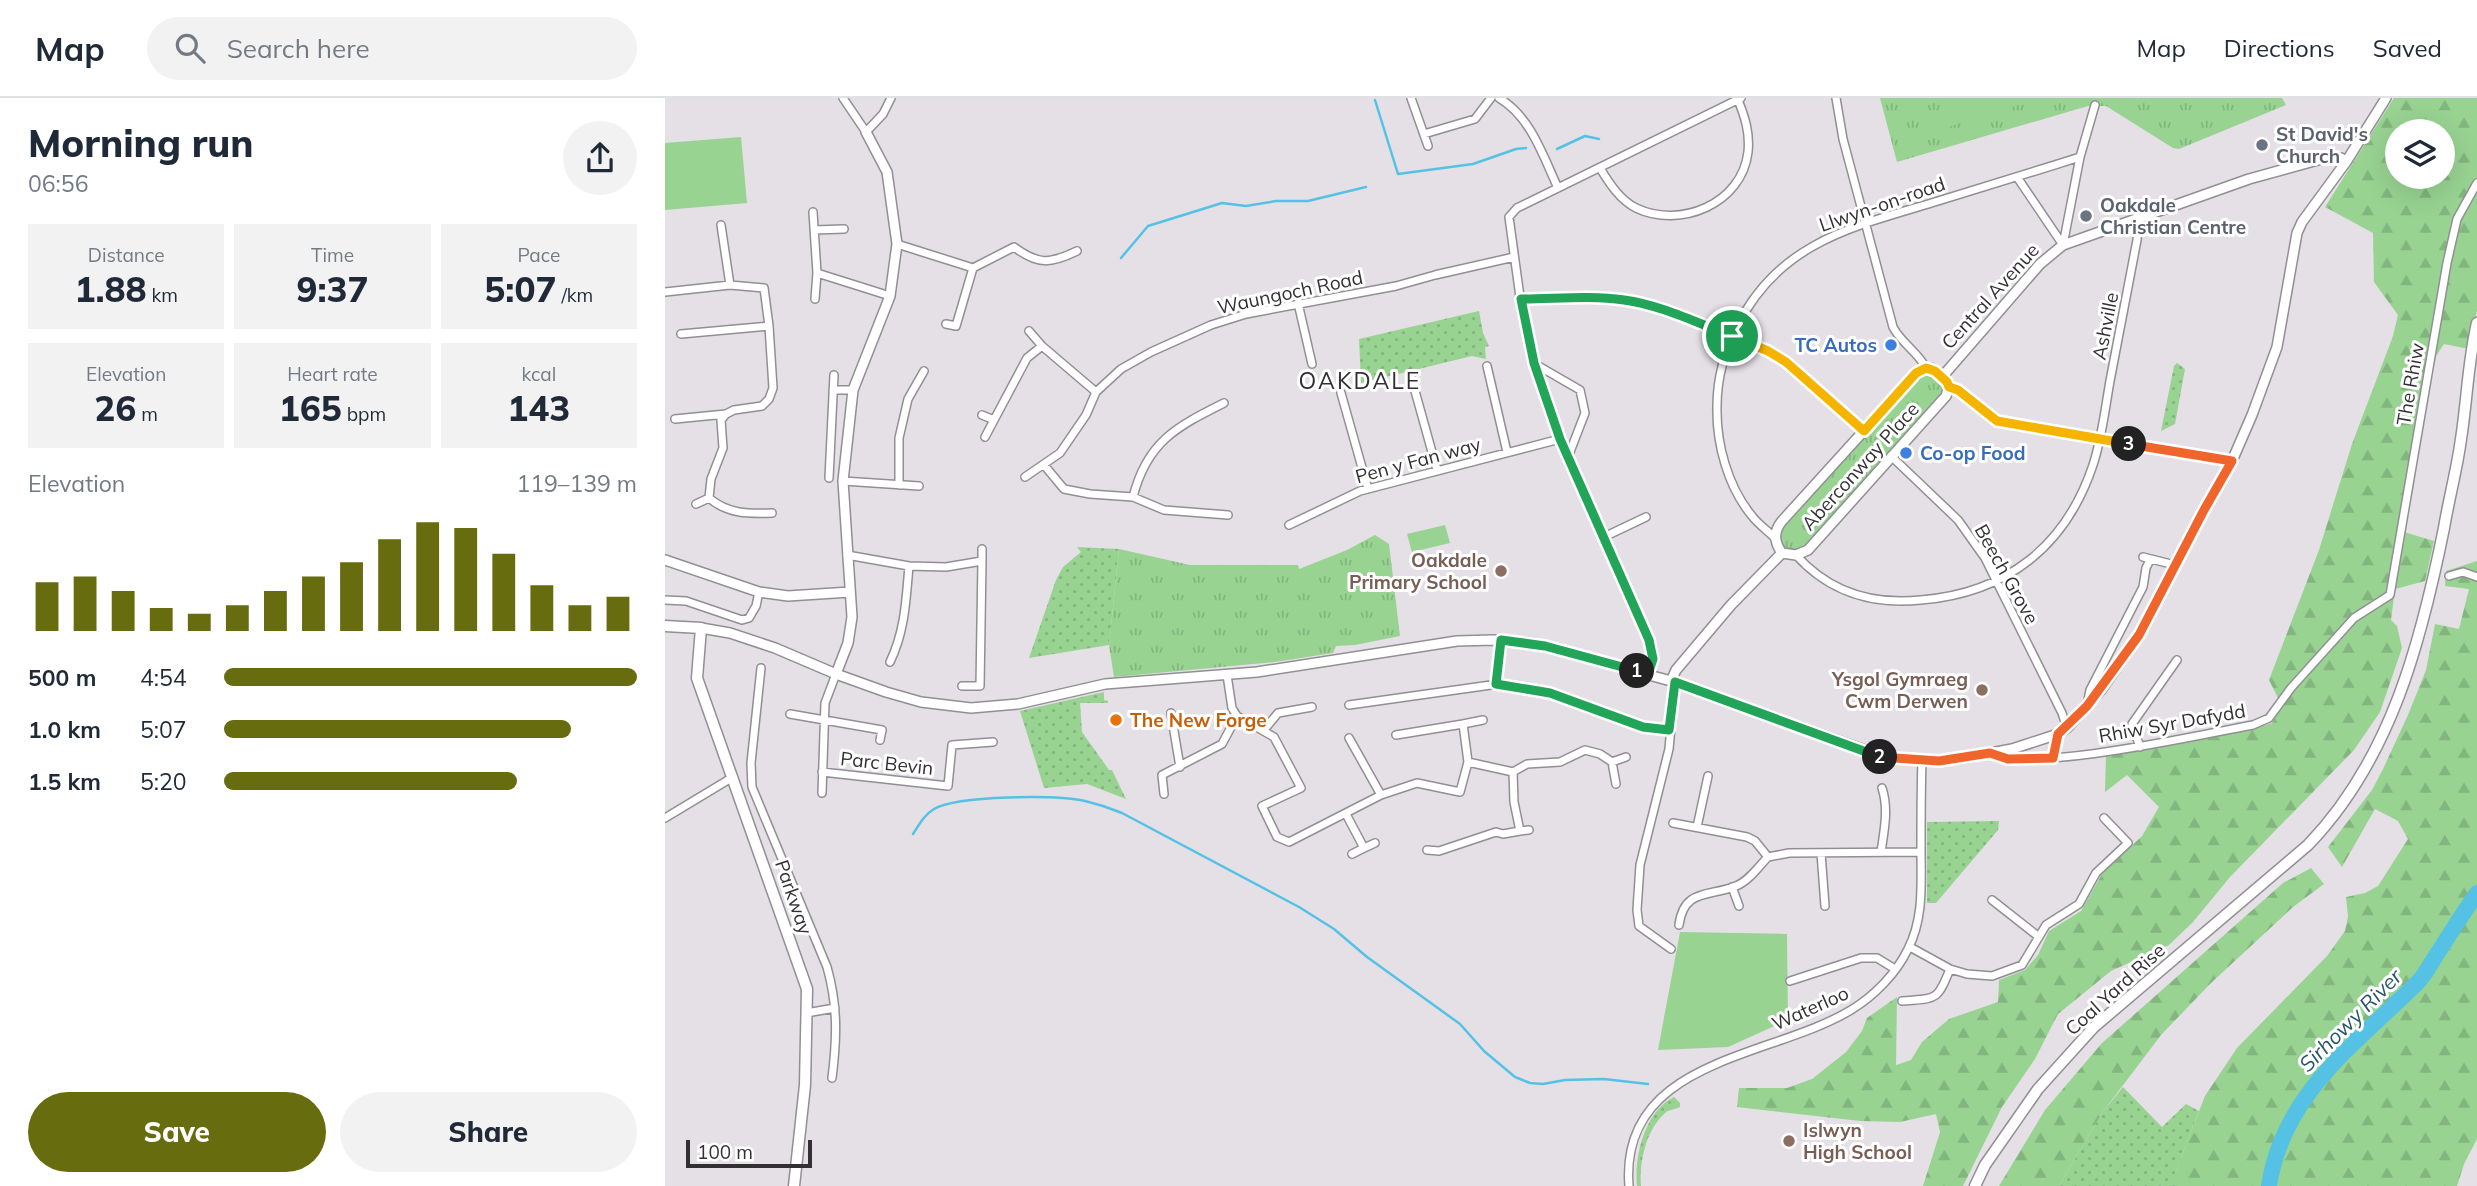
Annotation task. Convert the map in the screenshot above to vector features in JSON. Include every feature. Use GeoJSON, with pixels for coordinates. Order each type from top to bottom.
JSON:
{"type":"FeatureCollection","features":[{"type":"Feature","properties":{"kind":"main road","name":"Coal Yard Rise"},"geometry":{"type":"LineString","coordinates":[[1975,1186],[1985,1164],[2038,1089],[2094,1027],[2308,845],[2325,828],[2354,789],[2379,745],[2399,694],[2434,579],[2461,440],[2477,323]]}},
{"type":"Feature","properties":{"kind":"main road"},"geometry":{"type":"LineString","coordinates":[[665,626],[701,628]]}},
{"type":"Feature","properties":{"kind":"main road","name":"Parkway"},"geometry":{"type":"LineString","coordinates":[[701,628],[697,678],[807,989],[805,1085],[794,1186]]}},
{"type":"Feature","properties":{"kind":"street"},"geometry":{"type":"LineString","coordinates":[[836,674],[848,643],[852,617],[843,481],[853,390],[890,296],[897,244],[887,172],[866,132],[843,98]]}},
{"type":"Feature","properties":{"kind":"street"},"geometry":{"type":"LineString","coordinates":[[866,132],[883,114],[891,98]]}},
{"type":"Feature","properties":{"kind":"street"},"geometry":{"type":"LineString","coordinates":[[1411,98],[1428,146]]}},
{"type":"Feature","properties":{"kind":"street"},"geometry":{"type":"LineString","coordinates":[[1424,134],[1475,119],[1491,98]]}},
{"type":"Feature","properties":{"kind":"street"},"geometry":{"type":"LineString","coordinates":[[1499,98],[1517,112],[1529,128],[1558,188]]}},
{"type":"Feature","properties":{"kind":"street"},"geometry":{"type":"LineString","coordinates":[[1836,98],[1843,139],[1893,327],[1897,336],[1922,360],[1926,368],[1935,371],[1949,387],[1958,390],[1997,421],[2232,461]]}},
{"type":"Feature","properties":{"kind":"street"},"geometry":{"type":"LineString","coordinates":[[701,628],[730,633],[775,648],[836,674],[921,702],[971,708],[1018,704],[1105,684],[1227,675],[1457,641],[1501,640],[1545,646],[1648,674],[1884,757],[1921,760],[1964,758],[2058,734],[2087,706],[2139,635],[2232,461],[2277,347],[2297,233],[2386,98]]}},
{"type":"Feature","properties":{"kind":"street"},"geometry":{"type":"LineString","coordinates":[[1600,168],[1620,196],[1634,207],[1669,215],[1688,214],[1705,209],[1734,187],[1746,162],[1748,135],[1739,99],[1517,208],[1512,212],[1509,223],[1534,363],[1560,439],[1649,640],[1653,659],[1648,674]]}},
{"type":"Feature","properties":{"kind":"street"},"geometry":{"type":"LineString","coordinates":[[2063,244],[2080,157],[2095,106]]}},
{"type":"Feature","properties":{"kind":"street","name":"Llwyn-on-road"},"geometry":{"type":"LineString","coordinates":[[1775,538],[1746,509],[1727,469],[1721,447],[1717,396],[1732,336],[1758,291],[1786,263],[1826,237],[2080,157]]}},
{"type":"Feature","properties":{"kind":"street","name":"Central Avenue"},"geometry":{"type":"LineString","coordinates":[[1942,377],[2040,264],[2063,244],[2249,179],[2325,158],[2341,158],[2346,162]]}},
{"type":"Feature","properties":{"kind":"street"},"geometry":{"type":"LineString","coordinates":[[2017,177],[2063,244]]}},
{"type":"Feature","properties":{"kind":"street","name":"The Rhiw"},"geometry":{"type":"LineString","coordinates":[[2391,595],[2447,263],[2457,219],[2477,183]]}},
{"type":"Feature","properties":{"kind":"street"},"geometry":{"type":"LineString","coordinates":[[813,212],[817,273],[815,299]]}},
{"type":"Feature","properties":{"kind":"street","name":"Ashville"},"geometry":{"type":"LineString","coordinates":[[1796,555],[1817,576],[1854,595],[1885,601],[1914,601],[1943,598],[1997,580],[2029,562],[2045,548],[2059,532],[2087,481],[2099,439],[2137,240],[2138,228],[2134,219]]}},
{"type":"Feature","properties":{"kind":"street"},"geometry":{"type":"LineString","coordinates":[[720,225],[730,285]]}},
{"type":"Feature","properties":{"kind":"street"},"geometry":{"type":"LineString","coordinates":[[814,230],[844,229]]}},
{"type":"Feature","properties":{"kind":"street"},"geometry":{"type":"LineString","coordinates":[[897,244],[973,268],[1014,247],[1031,260],[1058,260],[1077,251]]}},
{"type":"Feature","properties":{"kind":"street","name":"Waungoch Road"},"geometry":{"type":"LineString","coordinates":[[1025,477],[1060,453],[1086,415],[1096,392],[1121,369],[1188,335],[1246,314],[1396,286],[1514,257]]}},
{"type":"Feature","properties":{"kind":"street"},"geometry":{"type":"LineString","coordinates":[[946,324],[956,326],[973,268]]}},
{"type":"Feature","properties":{"kind":"street"},"geometry":{"type":"LineString","coordinates":[[817,273],[890,296]]}},
{"type":"Feature","properties":{"kind":"street"},"geometry":{"type":"LineString","coordinates":[[665,292],[730,285],[764,288],[769,326],[773,388],[769,399],[762,406],[734,410],[726,414],[675,419]]}},
{"type":"Feature","properties":{"kind":"street"},"geometry":{"type":"LineString","coordinates":[[1521,299],[1625,300],[1644,304],[1732,336],[1768,351],[1786,362],[1864,431]]}},
{"type":"Feature","properties":{"kind":"street"},"geometry":{"type":"LineString","coordinates":[[1298,303],[1312,364]]}},
{"type":"Feature","properties":{"kind":"street"},"geometry":{"type":"LineString","coordinates":[[681,334],[769,326]]}},
{"type":"Feature","properties":{"kind":"street"},"geometry":{"type":"LineString","coordinates":[[1028,331],[1096,392]]}},
{"type":"Feature","properties":{"kind":"street"},"geometry":{"type":"LineString","coordinates":[[985,437],[1027,358],[1042,346]]}},
{"type":"Feature","properties":{"kind":"street"},"geometry":{"type":"LineString","coordinates":[[1534,363],[1580,390],[1585,413],[1568,457]]}},
{"type":"Feature","properties":{"kind":"street"},"geometry":{"type":"LineString","coordinates":[[1487,366],[1507,452]]}},
{"type":"Feature","properties":{"kind":"street","name":"Aberconway Place"},"geometry":{"type":"LineString","coordinates":[[1926,368],[1910,380],[1777,527],[1775,538],[1782,553],[1796,555],[1808,550],[1945,396],[1949,387]]}},
{"type":"Feature","properties":{"kind":"street"},"geometry":{"type":"LineString","coordinates":[[899,485],[899,439],[908,399],[924,371]]}},
{"type":"Feature","properties":{"kind":"street"},"geometry":{"type":"LineString","coordinates":[[1410,373],[1437,470]]}},
{"type":"Feature","properties":{"kind":"street"},"geometry":{"type":"LineString","coordinates":[[829,478],[834,375]]}},
{"type":"Feature","properties":{"kind":"street"},"geometry":{"type":"LineString","coordinates":[[833,390],[853,390]]}},
{"type":"Feature","properties":{"kind":"street"},"geometry":{"type":"LineString","coordinates":[[1341,393],[1368,489]]}},
{"type":"Feature","properties":{"kind":"street"},"geometry":{"type":"LineString","coordinates":[[1133,497],[1138,476],[1161,441],[1176,428],[1224,403]]}},
{"type":"Feature","properties":{"kind":"street"},"geometry":{"type":"LineString","coordinates":[[709,498],[711,478],[723,448],[721,420],[726,414]]}},
{"type":"Feature","properties":{"kind":"street"},"geometry":{"type":"LineString","coordinates":[[982,415],[994,420]]}},
{"type":"Feature","properties":{"kind":"street","name":"Pen y Fan way"},"geometry":{"type":"LineString","coordinates":[[1289,525],[1368,489],[1560,439]]}},
{"type":"Feature","properties":{"kind":"street","name":"Beech Grove"},"geometry":{"type":"LineString","coordinates":[[1891,456],[1958,520],[1985,558],[2067,728]]}},
{"type":"Feature","properties":{"kind":"street"},"geometry":{"type":"LineString","coordinates":[[830,461],[845,461]]}},
{"type":"Feature","properties":{"kind":"street"},"geometry":{"type":"LineString","coordinates":[[1044,465],[1064,489],[1133,497],[1164,510],[1228,515]]}},
{"type":"Feature","properties":{"kind":"street"},"geometry":{"type":"LineString","coordinates":[[843,481],[919,486]]}},
{"type":"Feature","properties":{"kind":"street"},"geometry":{"type":"LineString","coordinates":[[697,504],[709,498]]}},
{"type":"Feature","properties":{"kind":"street"},"geometry":{"type":"LineString","coordinates":[[709,498],[720,508],[746,514],[772,513]]}},
{"type":"Feature","properties":{"kind":"street"},"geometry":{"type":"LineString","coordinates":[[1604,537],[1646,517]]}},
{"type":"Feature","properties":{"kind":"street"},"geometry":{"type":"LineString","coordinates":[[962,686],[983,689],[982,549]]}},
{"type":"Feature","properties":{"kind":"street"},"geometry":{"type":"LineString","coordinates":[[1671,949],[1639,926],[1637,910],[1640,865],[1669,749],[1676,670],[1731,605],[1782,553]]}},
{"type":"Feature","properties":{"kind":"street"},"geometry":{"type":"LineString","coordinates":[[847,555],[909,566],[946,567],[982,561]]}},
{"type":"Feature","properties":{"kind":"street"},"geometry":{"type":"LineString","coordinates":[[2087,706],[2090,690],[2143,587],[2147,559],[2175,565]]}},
{"type":"Feature","properties":{"kind":"street"},"geometry":{"type":"LineString","coordinates":[[665,560],[759,592],[788,596],[850,592]]}},
{"type":"Feature","properties":{"kind":"street"},"geometry":{"type":"LineString","coordinates":[[890,662],[905,620],[909,566]]}},
{"type":"Feature","properties":{"kind":"street"},"geometry":{"type":"LineString","coordinates":[[2449,576],[2463,572],[2477,577]]}},
{"type":"Feature","properties":{"kind":"street"},"geometry":{"type":"LineString","coordinates":[[665,600],[686,601],[742,620],[749,618],[756,606],[759,592]]}},
{"type":"Feature","properties":{"kind":"street","name":"Rhiw Syr Dafydd"},"geometry":{"type":"LineString","coordinates":[[1990,753],[2008,759],[2053,758],[2140,747],[2253,725],[2269,718],[2291,688],[2354,618],[2391,595]]}},
{"type":"Feature","properties":{"kind":"street"},"geometry":{"type":"LineString","coordinates":[[1496,684],[1501,640]]}},
{"type":"Feature","properties":{"kind":"street"},"geometry":{"type":"LineString","coordinates":[[2140,747],[2132,724],[2176,660]]}},
{"type":"Feature","properties":{"kind":"street"},"geometry":{"type":"LineString","coordinates":[[761,668],[751,763],[752,787],[827,967],[835,997],[837,1040],[832,1078]]}},
{"type":"Feature","properties":{"kind":"street","name":"Parc Bevin"},"geometry":{"type":"LineString","coordinates":[[822,793],[825,703],[836,674]]}},
{"type":"Feature","properties":{"kind":"street"},"geometry":{"type":"LineString","coordinates":[[1227,675],[1232,708],[1237,716],[1274,737],[1301,788],[1262,806],[1277,837],[1290,842],[1381,795],[1417,783],[1460,792],[1468,762],[1463,724]]}},
{"type":"Feature","properties":{"kind":"street"},"geometry":{"type":"LineString","coordinates":[[1349,705],[1496,684],[1550,693],[1643,727],[1669,730]]}},
{"type":"Feature","properties":{"kind":"street"},"geometry":{"type":"LineString","coordinates":[[1264,730],[1278,713],[1312,707]]}},
{"type":"Feature","properties":{"kind":"street"},"geometry":{"type":"LineString","coordinates":[[1171,713],[1180,766]]}},
{"type":"Feature","properties":{"kind":"street","name":"Parc Bevin"},"geometry":{"type":"LineString","coordinates":[[790,714],[882,730],[880,740]]}},
{"type":"Feature","properties":{"kind":"street"},"geometry":{"type":"LineString","coordinates":[[1164,794],[1162,775],[1222,744],[1237,716]]}},
{"type":"Feature","properties":{"kind":"street"},"geometry":{"type":"LineString","coordinates":[[1396,735],[1483,720]]}},
{"type":"Feature","properties":{"kind":"street"},"geometry":{"type":"LineString","coordinates":[[2053,758],[2058,734]]}},
{"type":"Feature","properties":{"kind":"street"},"geometry":{"type":"LineString","coordinates":[[1349,738],[1381,795]]}},
{"type":"Feature","properties":{"kind":"street","name":"Parc Bevin"},"geometry":{"type":"LineString","coordinates":[[822,772],[948,786],[952,745],[993,742]]}},
{"type":"Feature","properties":{"kind":"street"},"geometry":{"type":"LineString","coordinates":[[1468,762],[1513,772],[1527,764],[1560,762],[1585,750],[1600,754],[1612,762],[1616,784]]}},
{"type":"Feature","properties":{"kind":"street"},"geometry":{"type":"LineString","coordinates":[[1612,762],[1626,757]]}},
{"type":"Feature","properties":{"kind":"street","name":"Waterloo"},"geometry":{"type":"LineString","coordinates":[[1629,1186],[1631,1155],[1638,1131],[1648,1114],[1674,1086],[1703,1070],[1849,1011],[1867,999],[1895,969],[1910,947],[1921,906],[1921,760]]}},
{"type":"Feature","properties":{"kind":"street"},"geometry":{"type":"LineString","coordinates":[[1427,850],[1439,851],[1496,832],[1503,834],[1525,831],[1514,802],[1513,772]]}},
{"type":"Feature","properties":{"kind":"street"},"geometry":{"type":"LineString","coordinates":[[1697,827],[1708,776]]}},
{"type":"Feature","properties":{"kind":"street"},"geometry":{"type":"LineString","coordinates":[[665,818],[733,778]]}},
{"type":"Feature","properties":{"kind":"street"},"geometry":{"type":"LineString","coordinates":[[1881,852],[1885,822],[1882,788]]}},
{"type":"Feature","properties":{"kind":"street"},"geometry":{"type":"LineString","coordinates":[[1346,814],[1364,848]]}},
{"type":"Feature","properties":{"kind":"street"},"geometry":{"type":"LineString","coordinates":[[1910,947],[1950,969],[1967,974],[1992,976],[2022,965],[2046,925],[2079,904],[2096,873],[2128,843],[2104,818]]}},
{"type":"Feature","properties":{"kind":"street"},"geometry":{"type":"LineString","coordinates":[[1673,823],[1747,837],[1755,841],[1768,857]]}},
{"type":"Feature","properties":{"kind":"street"},"geometry":{"type":"LineString","coordinates":[[1352,854],[1375,843]]}},
{"type":"Feature","properties":{"kind":"street"},"geometry":{"type":"LineString","coordinates":[[1679,925],[1681,912],[1692,898],[1733,887],[1747,879],[1768,857],[1789,853],[1921,852]]}},
{"type":"Feature","properties":{"kind":"street"},"geometry":{"type":"LineString","coordinates":[[1821,853],[1825,906]]}},
{"type":"Feature","properties":{"kind":"street"},"geometry":{"type":"LineString","coordinates":[[1733,887],[1739,906]]}},
{"type":"Feature","properties":{"kind":"street"},"geometry":{"type":"LineString","coordinates":[[1992,900],[2039,937]]}},
{"type":"Feature","properties":{"kind":"street"},"geometry":{"type":"LineString","coordinates":[[1790,981],[1861,958],[1877,958],[1895,969]]}},
{"type":"Feature","properties":{"kind":"street"},"geometry":{"type":"LineString","coordinates":[[1902,1001],[1931,999],[1941,992],[1950,969]]}},
{"type":"Feature","properties":{"kind":"street"},"geometry":{"type":"LineString","coordinates":[[806,1013],[835,1008]]}},
{"type":"Feature","properties":{"kind":"green space"},"geometry":{"type":"Polygon","coordinates":[[[1880,98],[2282,98],[2286,105],[2179,149],[2173,148],[2106,106],[2088,106],[1897,162],[1880,98]]]}},
{"type":"Feature","properties":{"kind":"green space"},"geometry":{"type":"Polygon","coordinates":[[[1939,98],[2041,98],[1948,127],[1939,98]]]}},
{"type":"Feature","properties":{"kind":"green space"},"geometry":{"type":"Polygon","coordinates":[[[2394,98],[2477,98],[2477,310],[2469,349],[2444,344],[2434,359],[2404,532],[2434,541],[2425,581],[2395,589],[2391,620],[2397,626],[2402,648],[2380,712],[2354,750],[2230,877],[2193,922],[2169,945],[2111,971],[2058,1014],[2035,1059],[2002,1107],[1963,1186],[1923,1186],[1940,1132],[1936,1114],[1900,1122],[1860,1121],[1737,1107],[1739,1088],[1787,1088],[1812,1079],[1846,1052],[1862,1031],[1867,1018],[1897,997],[1896,1065],[1911,1060],[1922,1042],[1949,1019],[1998,1002],[1999,980],[2025,970],[2038,955],[2049,931],[2081,911],[2102,874],[2142,836],[2159,807],[2127,775],[2105,792],[2106,756],[2251,730],[2272,723],[2282,706],[2269,680],[2319,550],[2352,444],[2393,336],[2398,315],[2374,282],[2373,233],[2325,207],[2394,98]]]}},
{"type":"Feature","properties":{"kind":"green space"},"geometry":{"type":"Polygon","coordinates":[[[741,137],[747,203],[665,210],[665,143],[741,137]]]}},
{"type":"Feature","properties":{"kind":"green space"},"geometry":{"type":"Polygon","coordinates":[[[1479,311],[1483,333],[1489,346],[1485,347],[1486,359],[1472,356],[1361,383],[1359,339],[1479,311]]]}},
{"type":"Feature","properties":{"kind":"green space"},"geometry":{"type":"Polygon","coordinates":[[[2177,363],[2185,369],[2175,424],[2161,431],[2174,366],[2177,363]]]}},
{"type":"Feature","properties":{"kind":"green space"},"geometry":{"type":"Polygon","coordinates":[[[1929,374],[1942,384],[1942,392],[1937,401],[1804,547],[1797,551],[1784,547],[1780,535],[1783,527],[1918,377],[1929,374]]]}},
{"type":"Feature","properties":{"kind":"green space"},"geometry":{"type":"Polygon","coordinates":[[[1445,525],[1450,543],[1412,552],[1407,534],[1445,525]]]}},
{"type":"Feature","properties":{"kind":"green space"},"geometry":{"type":"Polygon","coordinates":[[[1375,535],[1389,544],[1400,636],[1336,646],[1333,653],[1275,662],[1114,677],[1109,645],[1119,549],[1190,565],[1298,565],[1299,569],[1347,550],[1375,535]]]}},
{"type":"Feature","properties":{"kind":"green space"},"geometry":{"type":"Polygon","coordinates":[[[1077,547],[1119,549],[1109,645],[1029,658],[1056,580],[1063,567],[1081,552],[1077,547]]]}},
{"type":"Feature","properties":{"kind":"green space"},"geometry":{"type":"Polygon","coordinates":[[[2477,561],[2477,1139],[2464,1164],[2457,1186],[2175,1186],[2175,1173],[2205,1096],[2237,1048],[2327,956],[2345,931],[2348,916],[2346,897],[2365,893],[2378,886],[2408,839],[2398,821],[2375,809],[2342,867],[2328,847],[2372,790],[2383,769],[2426,670],[2435,624],[2459,629],[2469,589],[2445,586],[2446,571],[2477,561]]]}},
{"type":"Feature","properties":{"kind":"green space"},"geometry":{"type":"Polygon","coordinates":[[[1104,692],[1104,700],[1108,703],[1080,703],[1082,732],[1109,770],[1112,770],[1126,799],[1087,784],[1044,788],[1020,711],[1104,692]]]}},
{"type":"Feature","properties":{"kind":"green space"},"geometry":{"type":"Polygon","coordinates":[[[1999,821],[1998,830],[1936,903],[1927,903],[1927,822],[1999,821]]]}},
{"type":"Feature","properties":{"kind":"green space"},"geometry":{"type":"Polygon","coordinates":[[[2311,868],[2324,884],[2293,907],[2211,983],[2161,1035],[2102,1113],[2059,1186],[1999,1186],[2045,1110],[2102,1043],[2283,883],[2311,868]]]}},
{"type":"Feature","properties":{"kind":"green space"},"geometry":{"type":"Polygon","coordinates":[[[1680,932],[1787,934],[1788,1020],[1728,1047],[1658,1050],[1680,932]]]}},
{"type":"Feature","properties":{"kind":"green space"},"geometry":{"type":"Polygon","coordinates":[[[2123,1087],[2162,1127],[2186,1104],[2199,1111],[2175,1173],[2175,1186],[2059,1186],[2102,1113],[2123,1087]]]}},
{"type":"Feature","properties":{"kind":"green space"},"geometry":{"type":"Polygon","coordinates":[[[1674,1097],[1680,1107],[1665,1113],[1653,1128],[1643,1157],[1641,1186],[1637,1186],[1637,1161],[1643,1136],[1656,1113],[1674,1097]]]}},
{"type":"Feature","properties":{"kind":"waterway"},"geometry":{"type":"LineString","coordinates":[[1375,100],[1398,174],[1473,164],[1526,148]]}},
{"type":"Feature","properties":{"kind":"waterway"},"geometry":{"type":"LineString","coordinates":[[1557,149],[1585,136],[1599,139]]}},
{"type":"Feature","properties":{"kind":"waterway"},"geometry":{"type":"LineString","coordinates":[[1121,258],[1148,226],[1222,203],[1246,206],[1276,201],[1308,201],[1366,187]]}},
{"type":"Feature","properties":{"kind":"waterway"},"geometry":{"type":"LineString","coordinates":[[913,834],[934,809],[964,801],[1053,798],[1085,801],[1108,808],[1299,907],[1334,929],[1367,957],[1460,1024],[1484,1051],[1515,1077],[1530,1083],[1543,1084],[1565,1080],[1604,1079],[1648,1084]]}},
{"type":"Feature","properties":{"kind":"waterway","name":"Sirhowy River"},"geometry":{"type":"LineString","coordinates":[[2269,1186],[2277,1153],[2289,1124],[2306,1097],[2347,1049],[2421,979],[2477,893]]}},
{"type":"Feature","properties":{"kind":"place","name":"St David's Church"},"geometry":{"type":"Point","coordinates":[2262,145]}},
{"type":"Feature","properties":{"kind":"place","name":"Oakdale Christian Centre"},"geometry":{"type":"Point","coordinates":[2086,216]}},
{"type":"Feature","properties":{"kind":"place","name":"TC Autos"},"geometry":{"type":"Point","coordinates":[1891,345]}},
{"type":"Feature","properties":{"kind":"place","name":"Co-op Food"},"geometry":{"type":"Point","coordinates":[1906,453]}},
{"type":"Feature","properties":{"kind":"place","name":"Oakdale Primary School"},"geometry":{"type":"Point","coordinates":[1501,571]}},
{"type":"Feature","properties":{"kind":"place","name":"Ysgol Gymraeg Cwm Derwen"},"geometry":{"type":"Point","coordinates":[1982,690]}},
{"type":"Feature","properties":{"kind":"place","name":"The New Forge"},"geometry":{"type":"Point","coordinates":[1116,720]}},
{"type":"Feature","properties":{"kind":"place","name":"Islwyn High School"},"geometry":{"type":"Point","coordinates":[1789,1141]}},
{"type":"Feature","properties":{"kind":"district","name":"OAKDALE"},"geometry":{"type":"Point","coordinates":[1360,380]}},
{"type":"Feature","properties":{"kind":"route"},"geometry":{"type":"LineString","coordinates":[[1521,299],[1625,300],[1644,304],[1732,336],[1768,351],[1786,362],[1864,431],[1916,373],[1931,368],[1949,387],[1958,390],[1990,417],[2006,424],[2232,461],[2139,635],[2101,690],[2067,728],[2058,734],[2053,758],[2008,759],[1998,758],[1990,753],[1939,761],[1884,757],[1675,682],[1669,730],[1643,727],[1550,693],[1496,684],[1501,640],[1545,646],[1648,674],[1653,659],[1638,613],[1560,439],[1534,363],[1521,299]]}}]}
